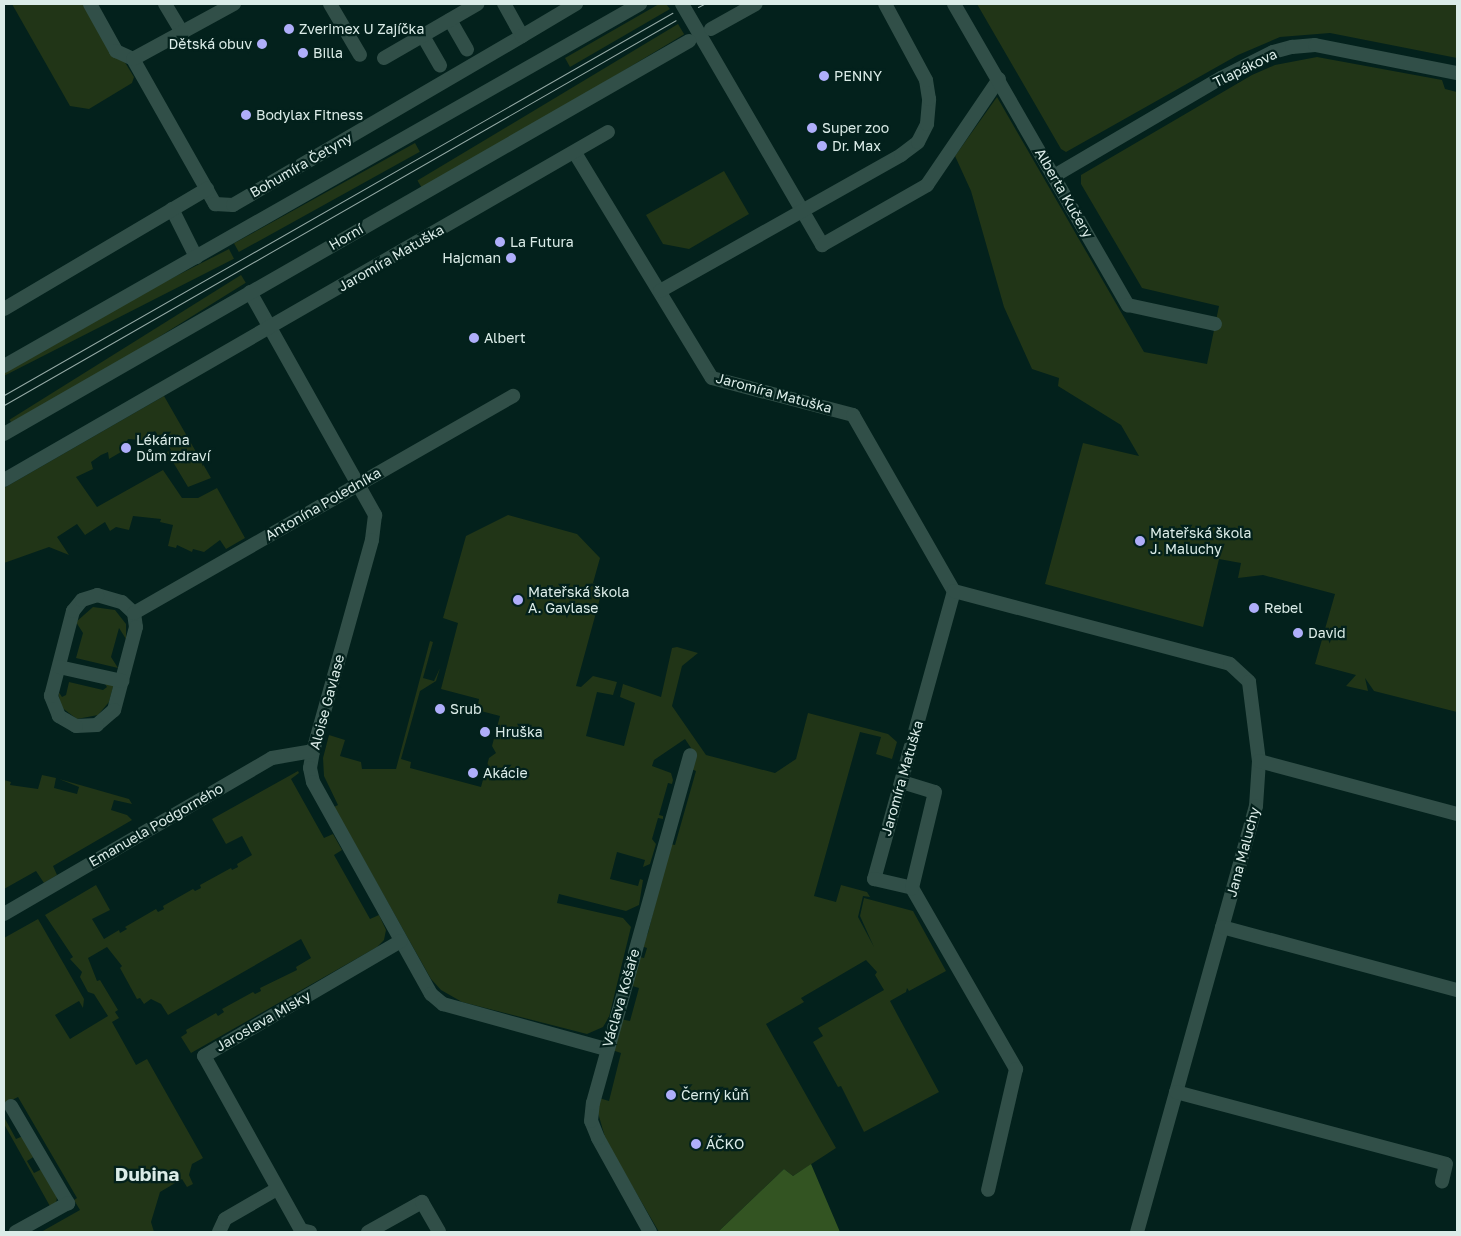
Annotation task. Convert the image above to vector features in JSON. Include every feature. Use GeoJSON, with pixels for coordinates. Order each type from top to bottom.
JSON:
{"type":"FeatureCollection","features":[{"type":"Feature","properties":{"kind":"street","name":"Bohumíra Četyny"},"geometry":{"type":"LineString","coordinates":[[90,4],[116,51],[132,59],[215,204],[233,205],[522,36]]}},
{"type":"Feature","properties":{"kind":"street"},"geometry":{"type":"LineString","coordinates":[[165,4],[181,31]]}},
{"type":"Feature","properties":{"kind":"street"},"geometry":{"type":"LineString","coordinates":[[132,59],[234,4]]}},
{"type":"Feature","properties":{"kind":"street"},"geometry":{"type":"LineString","coordinates":[[330,4],[360,54]]}},
{"type":"Feature","properties":{"kind":"street"},"geometry":{"type":"LineString","coordinates":[[384,58],[477,4]]}},
{"type":"Feature","properties":{"kind":"street"},"geometry":{"type":"LineString","coordinates":[[504,4],[522,36],[576,4]]}},
{"type":"Feature","properties":{"kind":"street"},"geometry":{"type":"LineString","coordinates":[[4,366],[640,4]]}},
{"type":"Feature","properties":{"kind":"street"},"geometry":{"type":"LineString","coordinates":[[682,4],[822,245],[927,186],[999,79]]}},
{"type":"Feature","properties":{"kind":"street"},"geometry":{"type":"LineString","coordinates":[[711,29],[756,4]]}},
{"type":"Feature","properties":{"kind":"street"},"geometry":{"type":"LineString","coordinates":[[660,292],[901,155],[918,142],[927,124],[929,99],[926,80],[885,4]]}},
{"type":"Feature","properties":{"kind":"street","name":"Alberta Kučery"},"geometry":{"type":"LineString","coordinates":[[954,4],[1128,304],[1215,324]]}},
{"type":"Feature","properties":{"kind":"street"},"geometry":{"type":"LineString","coordinates":[[450,20],[467,50]]}},
{"type":"Feature","properties":{"kind":"street"},"geometry":{"type":"LineString","coordinates":[[423,36],[440,66]]}},
{"type":"Feature","properties":{"kind":"street","name":"Horní"},"geometry":{"type":"LineString","coordinates":[[4,434],[689,41]]}},
{"type":"Feature","properties":{"kind":"street","name":"Tlapákova"},"geometry":{"type":"LineString","coordinates":[[1054,176],[1222,78],[1273,52],[1314,45],[1451,72]]}},
{"type":"Feature","properties":{"kind":"street"},"geometry":{"type":"LineString","coordinates":[[575,152],[608,132]]}},
{"type":"Feature","properties":{"kind":"street","name":"Jaromíra Matuška"},"geometry":{"type":"LineString","coordinates":[[4,480],[575,152],[712,378],[854,415],[954,591],[874,879],[912,888]]}},
{"type":"Feature","properties":{"kind":"street"},"geometry":{"type":"LineString","coordinates":[[4,309],[206,189]]}},
{"type":"Feature","properties":{"kind":"street"},"geometry":{"type":"LineString","coordinates":[[172,209],[196,257]]}},
{"type":"Feature","properties":{"kind":"street","name":"Aloise Gavlase"},"geometry":{"type":"LineString","coordinates":[[250,292],[359,482],[375,515],[375,527],[312,751],[313,782],[431,994],[443,1004],[606,1049]]}},
{"type":"Feature","properties":{"kind":"street","name":"Antonína Poledníka"},"geometry":{"type":"LineString","coordinates":[[134,613],[359,482],[513,396]]}},
{"type":"Feature","properties":{"kind":"street","name":"Jana Maluchy"},"geometry":{"type":"LineString","coordinates":[[954,591],[1230,664],[1248,682],[1259,761],[1256,806],[1137,1232]]}},
{"type":"Feature","properties":{"kind":"street"},"geometry":{"type":"LineString","coordinates":[[98,595],[122,602],[134,613],[136,627],[114,710],[97,725],[76,726],[59,716],[51,696],[74,611],[82,600],[98,595]]}},
{"type":"Feature","properties":{"kind":"street"},"geometry":{"type":"LineString","coordinates":[[59,667],[122,682]]}},
{"type":"Feature","properties":{"kind":"street","name":"Emanuela Podgorného"},"geometry":{"type":"LineString","coordinates":[[4,914],[272,758],[312,751]]}},
{"type":"Feature","properties":{"kind":"street","name":"Václava Košaře"},"geometry":{"type":"LineString","coordinates":[[650,1232],[592,1121],[592,1103],[690,756]]}},
{"type":"Feature","properties":{"kind":"street"},"geometry":{"type":"LineString","coordinates":[[1259,761],[1457,814]]}},
{"type":"Feature","properties":{"kind":"street"},"geometry":{"type":"LineString","coordinates":[[902,782],[935,792],[912,888],[1016,1069],[988,1190]]}},
{"type":"Feature","properties":{"kind":"street"},"geometry":{"type":"LineString","coordinates":[[1222,927],[1457,990]]}},
{"type":"Feature","properties":{"kind":"street","name":"Jaroslava Misky"},"geometry":{"type":"LineString","coordinates":[[302,1231],[204,1056],[401,941]]}},
{"type":"Feature","properties":{"kind":"street"},"geometry":{"type":"LineString","coordinates":[[1176,1092],[1446,1164],[1442,1182]]}},
{"type":"Feature","properties":{"kind":"street"},"geometry":{"type":"LineString","coordinates":[[11,1106],[68,1203],[16,1232]]}},
{"type":"Feature","properties":{"kind":"street"},"geometry":{"type":"LineString","coordinates":[[219,1232],[226,1219],[277,1189]]}},
{"type":"Feature","properties":{"kind":"street"},"geometry":{"type":"LineString","coordinates":[[368,1232],[422,1202],[439,1232]]}},
{"type":"Feature","properties":{"kind":"green space"},"geometry":{"type":"Polygon","coordinates":[[[12,4],[85,4],[134,77],[132,83],[89,109],[70,106],[12,4]]]}},
{"type":"Feature","properties":{"kind":"green space"},"geometry":{"type":"Polygon","coordinates":[[[659,4],[666,4],[670,9],[570,67],[565,58],[659,4]]]}},
{"type":"Feature","properties":{"kind":"green space"},"geometry":{"type":"Polygon","coordinates":[[[977,4],[1457,4],[1457,58],[1330,33],[1280,37],[1238,55],[1066,152],[1061,149],[977,4]]]}},
{"type":"Feature","properties":{"kind":"green space"},"geometry":{"type":"Polygon","coordinates":[[[678,24],[684,34],[424,191],[417,181],[678,24]]]}},
{"type":"Feature","properties":{"kind":"green space"},"geometry":{"type":"Polygon","coordinates":[[[1317,57],[1442,80],[1445,89],[1457,92],[1457,712],[1374,691],[1365,678],[1368,691],[1346,686],[1356,675],[1315,664],[1335,594],[1263,575],[1238,578],[1241,563],[1219,559],[1203,627],[1045,584],[1083,443],[1139,456],[1121,425],[1058,386],[1059,378],[1032,369],[1004,307],[971,191],[955,156],[997,97],[1144,352],[1207,364],[1219,306],[1142,288],[1081,184],[1081,175],[1252,75],[1275,65],[1317,57]]]}},
{"type":"Feature","properties":{"kind":"green space"},"geometry":{"type":"Polygon","coordinates":[[[415,143],[420,152],[239,252],[234,243],[415,143]]]}},
{"type":"Feature","properties":{"kind":"green space"},"geometry":{"type":"Polygon","coordinates":[[[724,171],[749,214],[689,249],[663,244],[646,215],[724,171]]]}},
{"type":"Feature","properties":{"kind":"green space"},"geometry":{"type":"Polygon","coordinates":[[[229,249],[234,259],[4,376],[4,364],[229,249]]]}},
{"type":"Feature","properties":{"kind":"green space"},"geometry":{"type":"Polygon","coordinates":[[[241,275],[246,283],[14,427],[9,420],[241,275]]]}},
{"type":"Feature","properties":{"kind":"green space"},"geometry":{"type":"Polygon","coordinates":[[[164,396],[211,478],[188,487],[167,452],[171,450],[165,440],[161,442],[155,431],[142,440],[128,439],[121,452],[109,459],[108,452],[101,455],[91,462],[93,469],[76,477],[97,507],[163,470],[182,498],[198,498],[217,488],[245,538],[226,549],[220,540],[204,552],[193,549],[192,552],[177,545],[176,548],[168,546],[173,525],[160,522],[161,519],[133,516],[129,530],[116,527],[110,531],[105,522],[85,535],[77,524],[57,537],[69,555],[49,547],[4,563],[4,488],[164,396]]]}},
{"type":"Feature","properties":{"kind":"green space"},"geometry":{"type":"Polygon","coordinates":[[[508,515],[577,534],[600,558],[593,583],[603,587],[576,686],[581,687],[593,676],[617,682],[613,695],[597,692],[586,736],[624,746],[635,703],[620,697],[623,684],[661,697],[672,648],[677,647],[698,653],[682,666],[672,706],[706,755],[775,773],[796,759],[808,713],[888,734],[897,742],[892,759],[876,754],[881,737],[860,732],[814,896],[836,902],[841,885],[867,892],[870,897],[863,896],[858,917],[874,947],[860,916],[864,898],[913,911],[946,971],[909,991],[907,988],[906,992],[890,1001],[939,1092],[864,1132],[841,1086],[838,1087],[813,1042],[823,1036],[818,1028],[884,990],[875,975],[877,972],[866,960],[801,998],[804,1002],[766,1024],[836,1148],[793,1176],[784,1169],[718,1232],[659,1232],[606,1141],[597,1109],[599,1098],[609,1101],[621,1053],[612,1050],[620,1019],[630,1021],[639,988],[629,985],[640,957],[644,958],[647,948],[641,946],[648,933],[670,844],[675,845],[696,771],[689,768],[693,751],[685,739],[654,760],[652,766],[671,773],[673,780],[672,784],[668,783],[659,815],[663,816],[663,819],[658,818],[652,839],[656,844],[650,864],[643,867],[645,860],[617,852],[610,879],[638,886],[640,879],[643,880],[639,905],[626,911],[559,894],[557,903],[623,918],[631,927],[609,1017],[603,1027],[587,1034],[462,1002],[441,990],[431,979],[334,807],[338,805],[324,776],[323,758],[329,735],[345,740],[340,756],[361,762],[362,769],[396,769],[430,641],[433,642],[423,678],[434,681],[440,668],[436,681],[420,691],[401,759],[411,762],[410,768],[481,787],[489,758],[496,753],[492,746],[500,716],[477,710],[479,699],[441,689],[458,623],[443,618],[466,536],[508,515]]]}},
{"type":"Feature","properties":{"kind":"green space"},"geometry":{"type":"Polygon","coordinates":[[[93,607],[115,610],[126,624],[126,639],[119,628],[111,657],[118,668],[76,658],[83,633],[76,622],[93,607]]]}},
{"type":"Feature","properties":{"kind":"green space"},"geometry":{"type":"Polygon","coordinates":[[[103,681],[114,683],[109,702],[98,715],[77,719],[61,707],[58,691],[62,697],[66,695],[69,682],[103,690],[107,687],[103,681]]]}},
{"type":"Feature","properties":{"kind":"green space"},"geometry":{"type":"Polygon","coordinates":[[[298,771],[299,773],[291,779],[324,838],[333,834],[342,850],[334,855],[370,919],[379,915],[386,930],[384,940],[377,947],[191,1053],[181,1037],[187,1033],[186,1030],[216,1013],[218,1016],[224,1012],[222,1009],[253,992],[255,994],[261,991],[260,988],[297,970],[296,967],[311,958],[301,939],[168,1015],[161,1004],[151,999],[144,1004],[140,998],[137,999],[120,968],[122,966],[107,947],[88,958],[97,981],[100,980],[118,1010],[115,1012],[119,1018],[112,1022],[136,1065],[147,1059],[203,1158],[192,1164],[189,1175],[193,1184],[187,1187],[182,1179],[160,1192],[151,1222],[154,1232],[41,1232],[80,1210],[74,1200],[77,1198],[18,1097],[4,1104],[4,938],[38,919],[84,999],[83,1008],[79,1001],[55,1015],[70,1039],[108,1016],[94,994],[88,992],[80,977],[82,972],[70,959],[73,957],[45,915],[96,885],[110,910],[92,919],[104,939],[119,930],[120,933],[127,929],[125,927],[156,909],[158,912],[164,909],[163,906],[193,889],[195,891],[201,888],[200,885],[231,868],[232,870],[238,867],[237,864],[252,855],[242,836],[226,844],[212,819],[298,771]]]}},
{"type":"Feature","properties":{"kind":"green space"},"geometry":{"type":"Polygon","coordinates":[[[42,775],[56,778],[54,788],[77,794],[79,787],[59,779],[129,799],[132,804],[114,800],[111,810],[127,815],[132,820],[53,866],[57,875],[44,883],[36,871],[4,889],[4,780],[11,782],[10,785],[38,789],[42,775]]]}},
{"type":"Feature","properties":{"kind":"green space"},"geometry":{"type":"Polygon","coordinates":[[[4,1117],[16,1139],[23,1136],[35,1156],[27,1161],[34,1173],[42,1169],[57,1196],[56,1205],[51,1208],[4,1124],[4,1117]]]}},
{"type":"Feature","properties":{"kind":"green space"},"geometry":{"type":"Polygon","coordinates":[[[811,1164],[840,1232],[718,1232],[784,1169],[793,1176],[811,1164]]]}},
{"type":"Feature","properties":{"kind":"tram line"},"geometry":{"type":"LineString","coordinates":[[698,7],[704,4]]}},
{"type":"Feature","properties":{"kind":"tram line"},"geometry":{"type":"LineString","coordinates":[[4,395],[672,13]]}},
{"type":"Feature","properties":{"kind":"tram line"},"geometry":{"type":"LineString","coordinates":[[4,405],[676,20]]}},
{"type":"Feature","properties":{"kind":"place","name":"Zverimex U Zajíčka"},"geometry":{"type":"Point","coordinates":[289,29]}},
{"type":"Feature","properties":{"kind":"place","name":"Dětská obuv"},"geometry":{"type":"Point","coordinates":[262,44]}},
{"type":"Feature","properties":{"kind":"place","name":"Billa"},"geometry":{"type":"Point","coordinates":[303,53]}},
{"type":"Feature","properties":{"kind":"place","name":"PENNY"},"geometry":{"type":"Point","coordinates":[824,76]}},
{"type":"Feature","properties":{"kind":"place","name":"Bodylax Fitness"},"geometry":{"type":"Point","coordinates":[246,115]}},
{"type":"Feature","properties":{"kind":"place","name":"Super zoo"},"geometry":{"type":"Point","coordinates":[812,128]}},
{"type":"Feature","properties":{"kind":"place","name":"Dr. Max"},"geometry":{"type":"Point","coordinates":[822,146]}},
{"type":"Feature","properties":{"kind":"place","name":"La Futura"},"geometry":{"type":"Point","coordinates":[500,242]}},
{"type":"Feature","properties":{"kind":"place","name":"Hajcman"},"geometry":{"type":"Point","coordinates":[511,258]}},
{"type":"Feature","properties":{"kind":"place","name":"Albert"},"geometry":{"type":"Point","coordinates":[474,338]}},
{"type":"Feature","properties":{"kind":"place","name":"Lékárna Dům zdraví"},"geometry":{"type":"Point","coordinates":[126,448]}},
{"type":"Feature","properties":{"kind":"place","name":"Mateřská škola J. Maluchy"},"geometry":{"type":"Point","coordinates":[1140,541]}},
{"type":"Feature","properties":{"kind":"place","name":"Mateřská škola A. Gavlase"},"geometry":{"type":"Point","coordinates":[518,600]}},
{"type":"Feature","properties":{"kind":"place","name":"Rebel"},"geometry":{"type":"Point","coordinates":[1254,608]}},
{"type":"Feature","properties":{"kind":"place","name":"David"},"geometry":{"type":"Point","coordinates":[1298,633]}},
{"type":"Feature","properties":{"kind":"place","name":"Srub"},"geometry":{"type":"Point","coordinates":[440,709]}},
{"type":"Feature","properties":{"kind":"place","name":"Hruška"},"geometry":{"type":"Point","coordinates":[485,732]}},
{"type":"Feature","properties":{"kind":"place","name":"Akácie"},"geometry":{"type":"Point","coordinates":[473,773]}},
{"type":"Feature","properties":{"kind":"place","name":"Černý kůň"},"geometry":{"type":"Point","coordinates":[671,1095]}},
{"type":"Feature","properties":{"kind":"place","name":"ÁČKO"},"geometry":{"type":"Point","coordinates":[696,1144]}},
{"type":"Feature","properties":{"kind":"district","name":"Dubina"},"geometry":{"type":"Point","coordinates":[147,1174]}}]}
